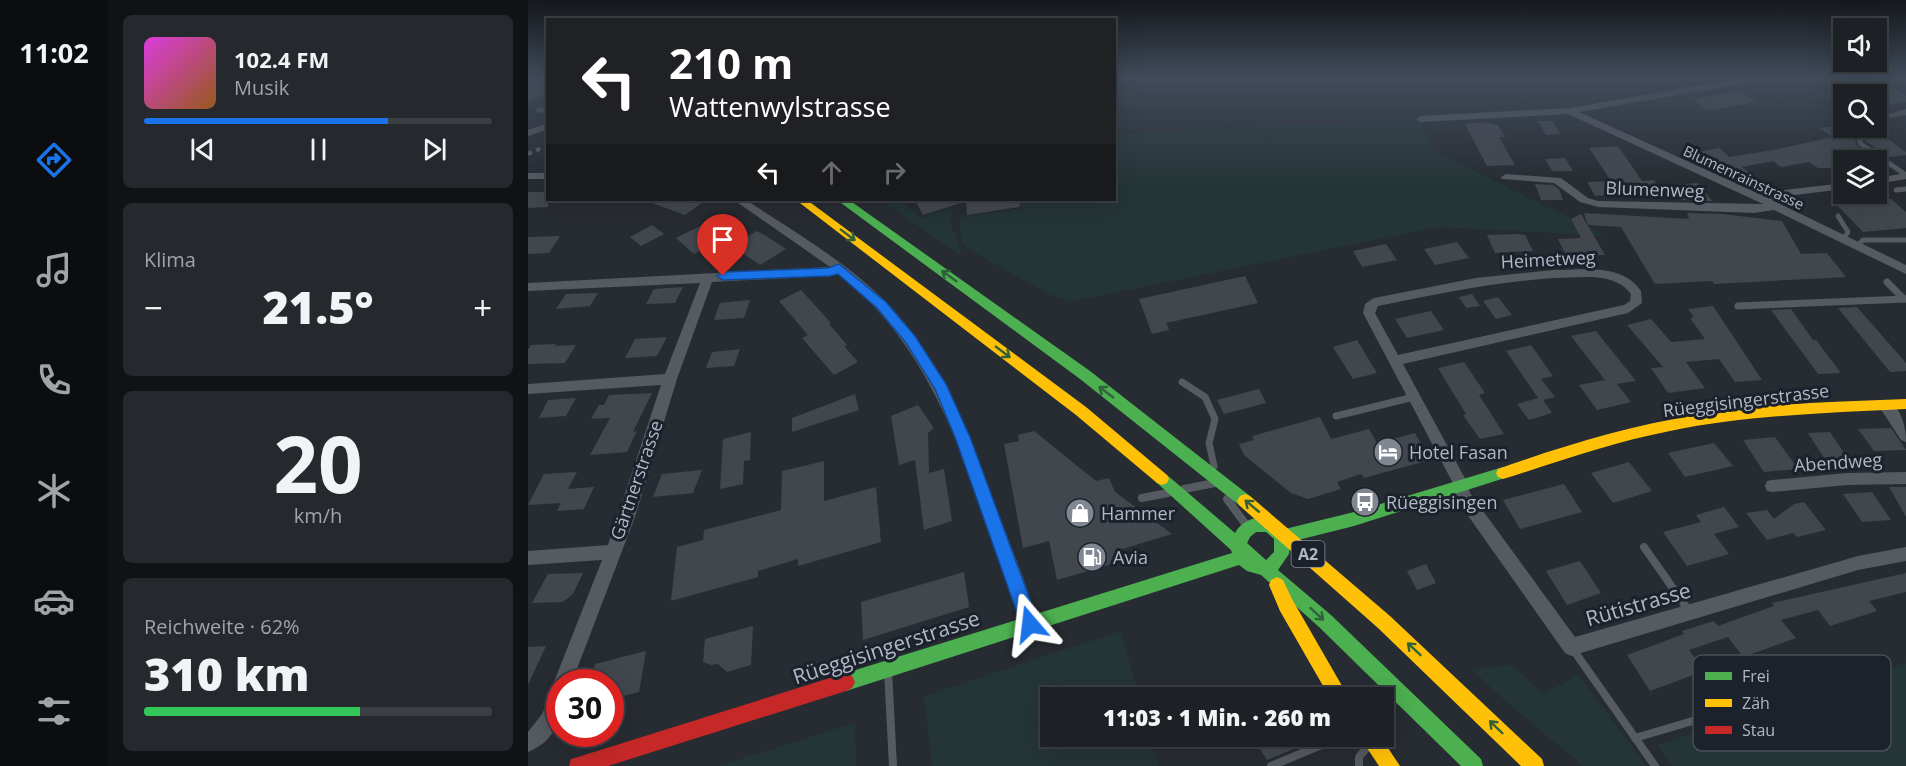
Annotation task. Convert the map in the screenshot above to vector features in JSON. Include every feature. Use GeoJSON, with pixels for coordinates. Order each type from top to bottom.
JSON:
{"type":"FeatureCollection","features":[{"type":"Feature","properties":{"kind":"main road","name":"A2"},"geometry":{"type":"LineString","coordinates":[[802,201],[1113,438],[1248,552],[1325,621],[1474,766]]}},
{"type":"Feature","properties":{"kind":"main road","name":"A2"},"geometry":{"type":"LineString","coordinates":[[843,201],[1035,338],[1153,427],[1272,523],[1362,601],[1457,689],[1535,766]]}},
{"type":"Feature","properties":{"kind":"main road","name":"Rüeggisingerstrasse"},"geometry":{"type":"LineString","coordinates":[[1282,537],[1334,525],[1624,436],[1671,425],[1790,410],[1906,404]]}},
{"type":"Feature","properties":{"kind":"main road"},"geometry":{"type":"LineString","coordinates":[[1257,525],[1267,526],[1276,530],[1282,537],[1284,551],[1276,562],[1270,565],[1257,566],[1242,557],[1238,543],[1241,534],[1248,528],[1257,525]]}},
{"type":"Feature","properties":{"kind":"main road","name":"Rüeggisingerstrasse"},"geometry":{"type":"LineString","coordinates":[[578,766],[1242,557]]}},
{"type":"Feature","properties":{"kind":"main road"},"geometry":{"type":"LineString","coordinates":[[1270,565],[1286,605],[1334,687]]}},
{"type":"Feature","properties":{"kind":"main road"},"geometry":{"type":"LineString","coordinates":[[1376,747],[1391,766]]}},
{"type":"Feature","properties":{"kind":"street"},"geometry":{"type":"LineString","coordinates":[[1421,119],[1537,113]]}},
{"type":"Feature","properties":{"kind":"street","name":"Blumenrainstrasse"},"geometry":{"type":"LineString","coordinates":[[1573,113],[1906,270]]}},
{"type":"Feature","properties":{"kind":"street"},"geometry":{"type":"LineString","coordinates":[[1891,115],[1902,113]]}},
{"type":"Feature","properties":{"kind":"street"},"geometry":{"type":"LineString","coordinates":[[528,133],[546,127]]}},
{"type":"Feature","properties":{"kind":"street"},"geometry":{"type":"LineString","coordinates":[[528,176],[546,176]]}},
{"type":"Feature","properties":{"kind":"street"},"geometry":{"type":"LineString","coordinates":[[1887,177],[1906,176]]}},
{"type":"Feature","properties":{"kind":"street","name":"Blumenweg"},"geometry":{"type":"LineString","coordinates":[[1506,177],[1557,180],[1584,200],[1598,204],[1754,209],[1770,204],[1776,194],[1833,187]]}},
{"type":"Feature","properties":{"kind":"street"},"geometry":{"type":"LineString","coordinates":[[740,201],[839,268],[881,305],[910,339],[942,388],[963,437],[1030,624]]}},
{"type":"Feature","properties":{"kind":"street"},"geometry":{"type":"LineString","coordinates":[[528,287],[830,272],[839,268]]}},
{"type":"Feature","properties":{"kind":"street","name":"Heimetweg"},"geometry":{"type":"LineString","coordinates":[[1395,361],[1628,309],[1636,303],[1637,294],[1632,285],[1621,278],[1605,274],[1560,273],[1471,283],[1374,302],[1369,307],[1369,313],[1462,487]]}},
{"type":"Feature","properties":{"kind":"street","name":"Gärtnerstrasse"},"geometry":{"type":"LineString","coordinates":[[568,669],[611,552],[627,517],[670,379],[708,277]]}},
{"type":"Feature","properties":{"kind":"street"},"geometry":{"type":"LineString","coordinates":[[528,389],[670,379]]}},
{"type":"Feature","properties":{"kind":"street"},"geometry":{"type":"LineString","coordinates":[[1885,405],[1906,436]]}},
{"type":"Feature","properties":{"kind":"street","name":"Abendweg"},"geometry":{"type":"LineString","coordinates":[[1772,486],[1906,478]]}},
{"type":"Feature","properties":{"kind":"street","name":"Rütistrasse"},"geometry":{"type":"LineString","coordinates":[[1462,487],[1462,495],[1571,647],[1858,563],[1906,554]]}},
{"type":"Feature","properties":{"kind":"street"},"geometry":{"type":"LineString","coordinates":[[528,558],[611,552]]}},
{"type":"Feature","properties":{"kind":"street"},"geometry":{"type":"LineString","coordinates":[[528,743],[541,735],[546,726]]}},
{"type":"Feature","properties":{"kind":"lane"},"geometry":{"type":"LineString","coordinates":[[1859,138],[1861,144],[1906,176]]}},
{"type":"Feature","properties":{"kind":"lane"},"geometry":{"type":"LineString","coordinates":[[1896,190],[1906,189]]}},
{"type":"Feature","properties":{"kind":"lane"},"geometry":{"type":"LineString","coordinates":[[1838,216],[1848,232],[1843,240]]}},
{"type":"Feature","properties":{"kind":"lane"},"geometry":{"type":"LineString","coordinates":[[1857,246],[1863,240],[1906,240]]}},
{"type":"Feature","properties":{"kind":"lane"},"geometry":{"type":"LineString","coordinates":[[1887,282],[1905,299]]}},
{"type":"Feature","properties":{"kind":"lane"},"geometry":{"type":"LineString","coordinates":[[1738,306],[1905,299]]}},
{"type":"Feature","properties":{"kind":"lane"},"geometry":{"type":"LineString","coordinates":[[1182,382],[1205,397],[1215,419],[1209,443],[1217,482],[1235,512],[1248,528]]}},
{"type":"Feature","properties":{"kind":"lane"},"geometry":{"type":"LineString","coordinates":[[1336,416],[1414,397]]}},
{"type":"Feature","properties":{"kind":"lane"},"geometry":{"type":"LineString","coordinates":[[1142,498],[1217,482]]}},
{"type":"Feature","properties":{"kind":"lane"},"geometry":{"type":"LineString","coordinates":[[1644,547],[1690,612]]}},
{"type":"Feature","properties":{"kind":"lane"},"geometry":{"type":"LineString","coordinates":[[1571,647],[1655,766]]}},
{"type":"Feature","properties":{"kind":"lane"},"geometry":{"type":"LineString","coordinates":[[888,669],[893,766]]}},
{"type":"Feature","properties":{"kind":"lane"},"geometry":{"type":"LineString","coordinates":[[1635,738],[1693,721]]}},
{"type":"Feature","properties":{"kind":"lane"},"geometry":{"type":"LineString","coordinates":[[1271,766],[1317,747]]}},
{"type":"Feature","properties":{"kind":"lane"},"geometry":{"type":"LineString","coordinates":[[1359,766],[1359,758],[1364,747]]}},
{"type":"Feature","properties":{"kind":"shaded area"},"geometry":{"type":"Polygon","coordinates":[[[1420,120],[1435,152],[1607,236],[1438,227],[1069,302],[1045,292],[965,247],[961,241],[959,217],[1022,209],[1022,201],[1116,201],[1116,135],[1420,120]]]}},
{"type":"Feature","properties":{"kind":"shaded area"},"geometry":{"type":"Polygon","coordinates":[[[886,201],[901,201],[921,218],[952,208],[951,225],[962,251],[958,254],[885,203],[886,201]]]}},
{"type":"Feature","properties":{"kind":"shaded area"},"geometry":{"type":"Polygon","coordinates":[[[1121,631],[1136,687],[1040,687],[1040,747],[1153,747],[1158,766],[932,766],[924,696],[1121,631]]]}},
{"type":"Feature","properties":{"kind":"shaded area"},"geometry":{"type":"Polygon","coordinates":[[[1906,663],[1906,766],[1672,766],[1657,745],[1693,733],[1693,751],[1891,751],[1891,668],[1906,663]]]}},
{"type":"Feature","properties":{"kind":"shaded area"},"geometry":{"type":"Polygon","coordinates":[[[1512,665],[1542,693],[1574,679],[1572,677],[1578,674],[1647,766],[1583,766],[1501,697],[1473,670],[1512,665]]]}},
{"type":"Feature","properties":{"kind":"shaded area"},"geometry":{"type":"Polygon","coordinates":[[[855,723],[856,766],[718,766],[855,723]]]}},
{"type":"Feature","properties":{"kind":"building"},"geometry":{"type":"Polygon","coordinates":[[[1538,121],[1553,121],[1560,134],[1546,135],[1538,121]]]}},
{"type":"Feature","properties":{"kind":"building"},"geometry":{"type":"Polygon","coordinates":[[[1482,122],[1498,125],[1505,137],[1499,137],[1515,165],[1487,166],[1465,124],[1482,122]]]}},
{"type":"Feature","properties":{"kind":"building"},"geometry":{"type":"Polygon","coordinates":[[[1833,126],[1833,137],[1819,128],[1833,126]]]}},
{"type":"Feature","properties":{"kind":"building"},"geometry":{"type":"Polygon","coordinates":[[[1833,137],[1854,138],[1857,146],[1862,150],[1833,150],[1833,167],[1828,168],[1818,168],[1809,162],[1781,167],[1773,161],[1742,167],[1771,191],[1766,194],[1698,164],[1688,154],[1719,148],[1729,157],[1833,137]]]}},
{"type":"Feature","properties":{"kind":"building"},"geometry":{"type":"Polygon","coordinates":[[[1864,138],[1887,138],[1906,152],[1906,155],[1889,157],[1887,150],[1878,150],[1864,138]]]}},
{"type":"Feature","properties":{"kind":"building"},"geometry":{"type":"Polygon","coordinates":[[[1618,146],[1642,181],[1654,180],[1662,192],[1595,196],[1587,182],[1611,181],[1589,148],[1618,146]]]}},
{"type":"Feature","properties":{"kind":"building"},"geometry":{"type":"Polygon","coordinates":[[[1565,158],[1573,171],[1552,171],[1545,159],[1565,158]]]}},
{"type":"Feature","properties":{"kind":"building"},"geometry":{"type":"Polygon","coordinates":[[[1698,183],[1712,201],[1681,200],[1673,185],[1698,183]]]}},
{"type":"Feature","properties":{"kind":"building"},"geometry":{"type":"Polygon","coordinates":[[[1535,184],[1553,185],[1559,189],[1563,200],[1541,200],[1535,184]]]}},
{"type":"Feature","properties":{"kind":"building"},"geometry":{"type":"Polygon","coordinates":[[[528,192],[546,192],[548,207],[528,208],[528,192]]]}},
{"type":"Feature","properties":{"kind":"building"},"geometry":{"type":"Polygon","coordinates":[[[1887,199],[1891,199],[1906,212],[1906,228],[1863,232],[1836,204],[1887,204],[1887,199]]]}},
{"type":"Feature","properties":{"kind":"building"},"geometry":{"type":"Polygon","coordinates":[[[646,201],[705,201],[685,215],[646,201]]]}},
{"type":"Feature","properties":{"kind":"building"},"geometry":{"type":"Polygon","coordinates":[[[916,201],[964,201],[964,202],[923,215],[916,201]]]}},
{"type":"Feature","properties":{"kind":"building"},"geometry":{"type":"Polygon","coordinates":[[[966,201],[1019,201],[1020,207],[967,215],[966,201]]]}},
{"type":"Feature","properties":{"kind":"building"},"geometry":{"type":"Polygon","coordinates":[[[1584,213],[1689,219],[1687,213],[1722,214],[1782,221],[1801,254],[1827,253],[1846,277],[1714,284],[1712,281],[1655,284],[1621,227],[1588,225],[1584,213]]]}},
{"type":"Feature","properties":{"kind":"building"},"geometry":{"type":"Polygon","coordinates":[[[1581,214],[1605,255],[1567,257],[1558,239],[1581,238],[1571,219],[1581,214]]]}},
{"type":"Feature","properties":{"kind":"building"},"geometry":{"type":"Polygon","coordinates":[[[704,224],[722,239],[694,254],[676,238],[704,224]]]}},
{"type":"Feature","properties":{"kind":"building"},"geometry":{"type":"Polygon","coordinates":[[[652,225],[664,234],[641,246],[630,237],[652,225]]]}},
{"type":"Feature","properties":{"kind":"building"},"geometry":{"type":"Polygon","coordinates":[[[757,231],[786,249],[760,265],[732,246],[757,231]]]}},
{"type":"Feature","properties":{"kind":"building"},"geometry":{"type":"Polygon","coordinates":[[[1487,235],[1525,235],[1533,251],[1495,253],[1487,235]]]}},
{"type":"Feature","properties":{"kind":"building"},"geometry":{"type":"Polygon","coordinates":[[[560,236],[549,253],[528,254],[528,237],[560,236]]]}},
{"type":"Feature","properties":{"kind":"building"},"geometry":{"type":"Polygon","coordinates":[[[1457,242],[1469,258],[1435,265],[1424,249],[1457,242]]]}},
{"type":"Feature","properties":{"kind":"building"},"geometry":{"type":"Polygon","coordinates":[[[1386,244],[1397,260],[1362,267],[1353,251],[1386,244]]]}},
{"type":"Feature","properties":{"kind":"building"},"geometry":{"type":"Polygon","coordinates":[[[1245,276],[1258,303],[1166,323],[1169,330],[1152,334],[1139,299],[1245,276]]]}},
{"type":"Feature","properties":{"kind":"building"},"geometry":{"type":"Polygon","coordinates":[[[683,287],[675,303],[646,304],[654,289],[683,287]]]}},
{"type":"Feature","properties":{"kind":"building"},"geometry":{"type":"Polygon","coordinates":[[[801,290],[831,323],[829,324],[847,345],[844,346],[858,362],[834,375],[802,338],[808,335],[779,301],[801,290]]]}},
{"type":"Feature","properties":{"kind":"building"},"geometry":{"type":"Polygon","coordinates":[[[598,293],[590,306],[556,309],[566,294],[598,293]]]}},
{"type":"Feature","properties":{"kind":"building"},"geometry":{"type":"Polygon","coordinates":[[[1472,294],[1480,306],[1466,308],[1459,297],[1472,294]]]}},
{"type":"Feature","properties":{"kind":"building"},"geometry":{"type":"Polygon","coordinates":[[[1498,297],[1512,315],[1496,319],[1483,301],[1498,297]]]}},
{"type":"Feature","properties":{"kind":"building"},"geometry":{"type":"Polygon","coordinates":[[[750,300],[744,318],[714,320],[720,303],[750,300]]]}},
{"type":"Feature","properties":{"kind":"building"},"geometry":{"type":"Polygon","coordinates":[[[1713,306],[1762,380],[1735,382],[1719,359],[1686,362],[1705,388],[1668,393],[1651,368],[1663,367],[1627,325],[1651,319],[1671,342],[1705,339],[1690,318],[1694,317],[1688,309],[1713,306]]]}},
{"type":"Feature","properties":{"kind":"building"},"geometry":{"type":"Polygon","coordinates":[[[1857,307],[1906,363],[1906,371],[1890,372],[1838,308],[1857,307]]]}},
{"type":"Feature","properties":{"kind":"building"},"geometry":{"type":"Polygon","coordinates":[[[1791,309],[1841,373],[1818,374],[1771,310],[1791,309]]]}},
{"type":"Feature","properties":{"kind":"building"},"geometry":{"type":"Polygon","coordinates":[[[1431,311],[1444,330],[1407,338],[1395,319],[1431,311]]]}},
{"type":"Feature","properties":{"kind":"building"},"geometry":{"type":"Polygon","coordinates":[[[1596,331],[1636,381],[1617,384],[1631,402],[1597,410],[1579,385],[1605,380],[1571,336],[1596,331]]]}},
{"type":"Feature","properties":{"kind":"building"},"geometry":{"type":"Polygon","coordinates":[[[667,337],[657,356],[625,358],[635,339],[667,337]]]}},
{"type":"Feature","properties":{"kind":"building"},"geometry":{"type":"Polygon","coordinates":[[[1357,340],[1377,373],[1353,379],[1333,347],[1357,340]]]}},
{"type":"Feature","properties":{"kind":"building"},"geometry":{"type":"Polygon","coordinates":[[[531,345],[576,345],[565,363],[528,364],[528,350],[531,345]]]}},
{"type":"Feature","properties":{"kind":"building"},"geometry":{"type":"Polygon","coordinates":[[[1531,345],[1553,376],[1541,379],[1555,397],[1543,400],[1552,413],[1529,420],[1517,404],[1538,398],[1506,351],[1531,345]]]}},
{"type":"Feature","properties":{"kind":"building"},"geometry":{"type":"Polygon","coordinates":[[[740,349],[734,366],[706,368],[712,352],[740,349]]]}},
{"type":"Feature","properties":{"kind":"building"},"geometry":{"type":"Polygon","coordinates":[[[1464,362],[1485,393],[1479,395],[1504,434],[1480,439],[1463,415],[1466,414],[1438,368],[1464,362]]]}},
{"type":"Feature","properties":{"kind":"building"},"geometry":{"type":"Polygon","coordinates":[[[1259,389],[1266,403],[1224,414],[1217,400],[1259,389]]]}},
{"type":"Feature","properties":{"kind":"building"},"geometry":{"type":"Polygon","coordinates":[[[652,393],[633,432],[637,431],[627,452],[590,455],[610,418],[591,419],[599,405],[604,405],[609,395],[652,393]]]}},
{"type":"Feature","properties":{"kind":"building"},"geometry":{"type":"Polygon","coordinates":[[[855,394],[859,410],[792,432],[792,418],[855,394]]]}},
{"type":"Feature","properties":{"kind":"building"},"geometry":{"type":"Polygon","coordinates":[[[576,398],[566,416],[539,418],[548,400],[576,398]]]}},
{"type":"Feature","properties":{"kind":"building"},"geometry":{"type":"Polygon","coordinates":[[[918,405],[934,428],[928,433],[929,473],[944,469],[952,521],[924,530],[915,460],[899,465],[891,416],[918,405]]]}},
{"type":"Feature","properties":{"kind":"building"},"geometry":{"type":"Polygon","coordinates":[[[1320,417],[1331,439],[1369,429],[1377,443],[1415,433],[1430,460],[1364,478],[1361,474],[1337,482],[1341,489],[1308,499],[1291,493],[1244,455],[1239,444],[1254,440],[1252,436],[1320,417]]]}},
{"type":"Feature","properties":{"kind":"building"},"geometry":{"type":"Polygon","coordinates":[[[1891,428],[1906,450],[1874,451],[1858,429],[1891,428]]]}},
{"type":"Feature","properties":{"kind":"building","name":"Hammer"},"geometry":{"type":"Polygon","coordinates":[[[1034,431],[1096,481],[1109,478],[1115,492],[1172,534],[1119,550],[1122,561],[1057,580],[1049,541],[1023,548],[1004,444],[1019,441],[1018,435],[1034,431]]]}},
{"type":"Feature","properties":{"kind":"building"},"geometry":{"type":"Polygon","coordinates":[[[751,432],[750,460],[744,461],[743,484],[720,489],[723,439],[751,432]]]}},
{"type":"Feature","properties":{"kind":"building"},"geometry":{"type":"Polygon","coordinates":[[[1830,432],[1851,463],[1828,464],[1808,433],[1830,432]]]}},
{"type":"Feature","properties":{"kind":"building"},"geometry":{"type":"Polygon","coordinates":[[[1775,437],[1798,469],[1764,472],[1743,440],[1775,437]]]}},
{"type":"Feature","properties":{"kind":"building"},"geometry":{"type":"Polygon","coordinates":[[[1714,443],[1733,466],[1685,477],[1668,453],[1714,443]]]}},
{"type":"Feature","properties":{"kind":"building"},"geometry":{"type":"Polygon","coordinates":[[[824,461],[824,501],[876,487],[881,542],[798,566],[798,559],[758,571],[758,577],[671,601],[677,547],[703,540],[704,530],[781,510],[782,471],[824,461]]]}},
{"type":"Feature","properties":{"kind":"building"},"geometry":{"type":"Polygon","coordinates":[[[1629,462],[1652,491],[1613,503],[1591,473],[1629,462]]]}},
{"type":"Feature","properties":{"kind":"building"},"geometry":{"type":"Polygon","coordinates":[[[702,470],[693,493],[653,497],[662,474],[702,470]]]}},
{"type":"Feature","properties":{"kind":"building"},"geometry":{"type":"Polygon","coordinates":[[[577,472],[568,489],[594,487],[584,509],[557,511],[561,503],[528,505],[544,474],[577,472]]]}},
{"type":"Feature","properties":{"kind":"building"},"geometry":{"type":"Polygon","coordinates":[[[1564,484],[1582,512],[1520,529],[1503,500],[1564,484]]]}},
{"type":"Feature","properties":{"kind":"building"},"geometry":{"type":"Polygon","coordinates":[[[1889,487],[1906,487],[1906,517],[1889,487]]]}},
{"type":"Feature","properties":{"kind":"building"},"geometry":{"type":"Polygon","coordinates":[[[1872,492],[1891,520],[1862,522],[1843,494],[1872,492]]]}},
{"type":"Feature","properties":{"kind":"building"},"geometry":{"type":"Polygon","coordinates":[[[1804,502],[1826,530],[1797,537],[1793,533],[1767,540],[1746,513],[1767,510],[1774,519],[1794,504],[1804,502]]]}},
{"type":"Feature","properties":{"kind":"building"},"geometry":{"type":"Polygon","coordinates":[[[1724,507],[1739,527],[1714,534],[1729,554],[1687,566],[1663,532],[1701,522],[1696,515],[1724,507]]]}},
{"type":"Feature","properties":{"kind":"building"},"geometry":{"type":"Polygon","coordinates":[[[1580,561],[1601,593],[1567,605],[1546,571],[1580,561]]]}},
{"type":"Feature","properties":{"kind":"building"},"geometry":{"type":"Polygon","coordinates":[[[1426,564],[1436,583],[1417,590],[1407,571],[1426,564]]]}},
{"type":"Feature","properties":{"kind":"building"},"geometry":{"type":"Polygon","coordinates":[[[964,572],[969,607],[863,640],[861,602],[964,572]]]}},
{"type":"Feature","properties":{"kind":"building"},"geometry":{"type":"Polygon","coordinates":[[[583,573],[573,594],[563,602],[532,603],[548,574],[583,573]]]}},
{"type":"Feature","properties":{"kind":"building"},"geometry":{"type":"Polygon","coordinates":[[[1906,573],[1906,592],[1869,601],[1877,611],[1830,626],[1818,610],[1781,620],[1796,638],[1749,655],[1742,655],[1728,637],[1689,650],[1693,656],[1693,675],[1650,691],[1627,655],[1684,634],[1682,631],[1714,621],[1718,626],[1774,606],[1772,603],[1906,573]]]}},
{"type":"Feature","properties":{"kind":"building"},"geometry":{"type":"Polygon","coordinates":[[[753,626],[751,665],[727,672],[718,664],[711,665],[703,662],[705,639],[753,626]]]}},
{"type":"Feature","properties":{"kind":"building"},"geometry":{"type":"Polygon","coordinates":[[[546,646],[528,685],[528,647],[546,646]]]}},
{"type":"Feature","properties":{"kind":"building"},"geometry":{"type":"Polygon","coordinates":[[[646,651],[639,692],[624,696],[624,669],[594,669],[595,664],[646,651]]]}},
{"type":"Feature","properties":{"kind":"building"},"geometry":{"type":"Polygon","coordinates":[[[1258,747],[1298,747],[1267,760],[1258,747]]]}},
{"type":"Feature","properties":{"kind":"railway"},"geometry":{"type":"LineString","coordinates":[[528,154],[546,146]]}},
{"type":"Feature","properties":{"kind":"traffic: fast"},"geometry":{"type":"LineString","coordinates":[[843,201],[1085,375],[1245,501]]}},
{"type":"Feature","properties":{"kind":"traffic: fast"},"geometry":{"type":"LineString","coordinates":[[1282,537],[1354,519],[1503,473]]}},
{"type":"Feature","properties":{"kind":"traffic: fast"},"geometry":{"type":"LineString","coordinates":[[1162,479],[1325,621],[1474,766]]}},
{"type":"Feature","properties":{"kind":"traffic: fast"},"geometry":{"type":"LineString","coordinates":[[1261,524],[1276,531],[1283,546],[1276,561],[1261,568],[1246,561],[1239,546],[1246,531],[1261,524]]}},
{"type":"Feature","properties":{"kind":"traffic: fast"},"geometry":{"type":"LineString","coordinates":[[846,682],[1242,557]]}},
{"type":"Feature","properties":{"kind":"traffic: slow"},"geometry":{"type":"LineString","coordinates":[[802,201],[1081,411],[1162,479]]}},
{"type":"Feature","properties":{"kind":"traffic: slow"},"geometry":{"type":"LineString","coordinates":[[1503,473],[1628,435],[1699,420],[1788,410],[1906,404]]}},
{"type":"Feature","properties":{"kind":"traffic: slow"},"geometry":{"type":"LineString","coordinates":[[1245,501],[1384,622],[1535,766]]}},
{"type":"Feature","properties":{"kind":"traffic: slow"},"geometry":{"type":"LineString","coordinates":[[1277,585],[1286,605],[1334,687]]}},
{"type":"Feature","properties":{"kind":"traffic: slow"},"geometry":{"type":"LineString","coordinates":[[1376,747],[1391,766]]}},
{"type":"Feature","properties":{"kind":"traffic: jam"},"geometry":{"type":"LineString","coordinates":[[578,766],[846,682]]}},
{"type":"Feature","properties":{"kind":"place","name":"Hotel Fasan"},"geometry":{"type":"Point","coordinates":[1388,452]}},
{"type":"Feature","properties":{"kind":"place","name":"Rüeggisingen"},"geometry":{"type":"Point","coordinates":[1365,502]}},
{"type":"Feature","properties":{"kind":"place","name":"Hammer"},"geometry":{"type":"Point","coordinates":[1080,513]}},
{"type":"Feature","properties":{"kind":"place","name":"Avia"},"geometry":{"type":"Point","coordinates":[1092,557]}},
{"type":"Feature","properties":{"kind":"route"},"geometry":{"type":"LineString","coordinates":[[723,276],[830,272],[839,268],[881,305],[910,339],[942,388],[963,437],[1022,595],[1030,624]]}}]}
